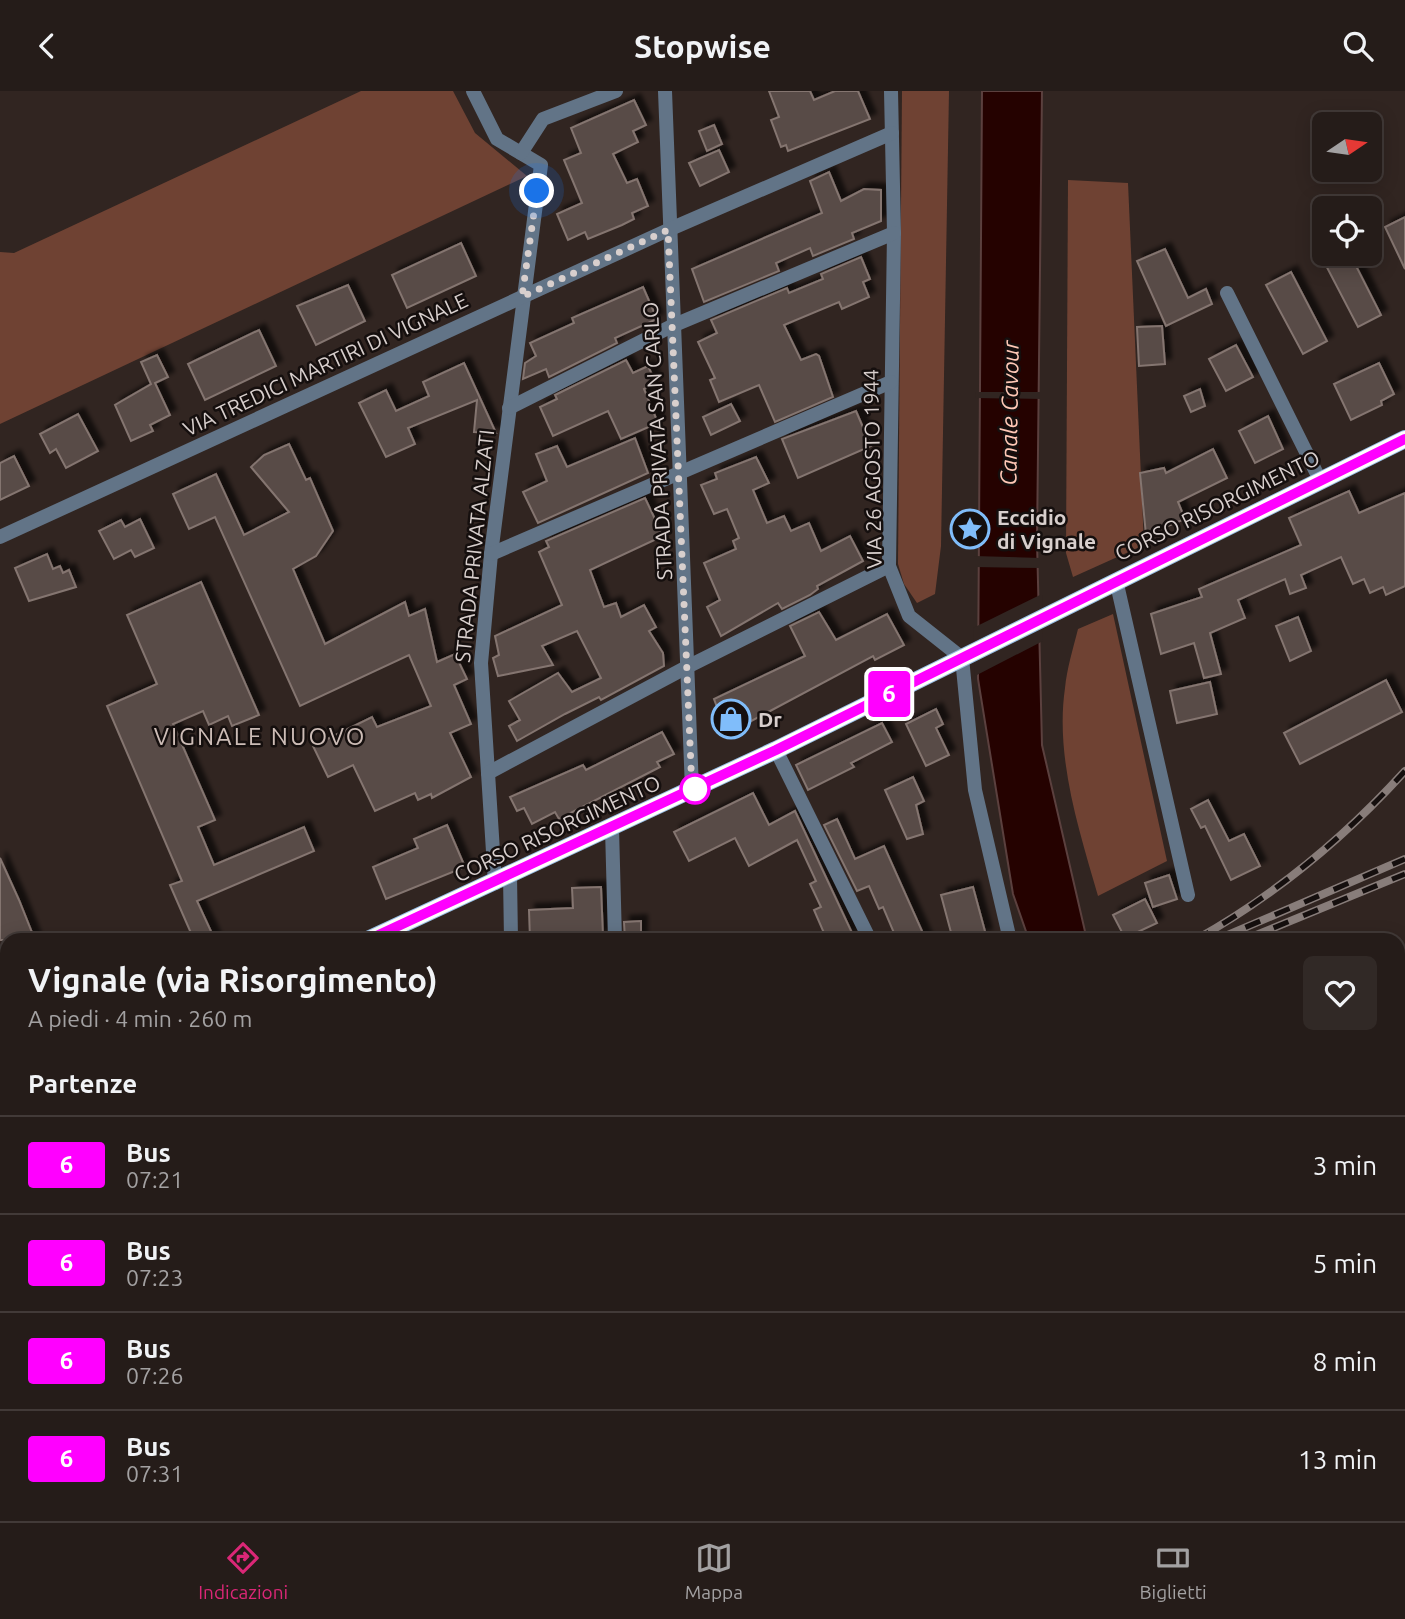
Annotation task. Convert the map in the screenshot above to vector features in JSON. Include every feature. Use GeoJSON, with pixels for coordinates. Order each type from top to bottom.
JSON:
{"type":"FeatureCollection","features":[{"type":"Feature","properties":{"kind":"main road","name":"CORSO RISORGIMENTO"},"geometry":{"type":"LineString","coordinates":[[383,933],[776,750],[1405,439]]}},
{"type":"Feature","properties":{"kind":"street"},"geometry":{"type":"LineString","coordinates":[[474,91],[497,139],[521,153],[543,119],[616,91]]}},
{"type":"Feature","properties":{"kind":"street","name":"STRADA PRIVATA SAN CARLO"},"geometry":{"type":"LineString","coordinates":[[665,91],[668,230],[681,472],[692,790]]}},
{"type":"Feature","properties":{"kind":"street","name":"VIA 26 AGOSTO 1944"},"geometry":{"type":"LineString","coordinates":[[891,91],[894,233],[890,566],[909,616],[967,656]]}},
{"type":"Feature","properties":{"kind":"street","name":"VIA TREDICI MARTIRI DI VIGNALE"},"geometry":{"type":"LineString","coordinates":[[0,537],[668,230],[892,133]]}},
{"type":"Feature","properties":{"kind":"street","name":"STRADA PRIVATA ALZATI"},"geometry":{"type":"LineString","coordinates":[[510,933],[488,773],[481,663],[491,554],[541,165],[521,153]]}},
{"type":"Feature","properties":{"kind":"street"},"geometry":{"type":"LineString","coordinates":[[509,408],[672,326],[894,233]]}},
{"type":"Feature","properties":{"kind":"street"},"geometry":{"type":"LineString","coordinates":[[1227,293],[1320,480]]}},
{"type":"Feature","properties":{"kind":"street"},"geometry":{"type":"LineString","coordinates":[[491,554],[891,382]]}},
{"type":"Feature","properties":{"kind":"street"},"geometry":{"type":"LineString","coordinates":[[488,773],[687,667],[890,566]]}},
{"type":"Feature","properties":{"kind":"street"},"geometry":{"type":"LineString","coordinates":[[1116,580],[1188,895]]}},
{"type":"Feature","properties":{"kind":"street"},"geometry":{"type":"LineString","coordinates":[[967,656],[975,790],[1008,933]]}},
{"type":"Feature","properties":{"kind":"street"},"geometry":{"type":"LineString","coordinates":[[776,750],[867,933]]}},
{"type":"Feature","properties":{"kind":"street"},"geometry":{"type":"LineString","coordinates":[[612,828],[615,933]]}},
{"type":"Feature","properties":{"kind":"shaded area"},"geometry":{"type":"Polygon","coordinates":[[[361,91],[453,91],[475,133],[527,176],[0,424],[0,252],[14,253],[361,91]]]}},
{"type":"Feature","properties":{"kind":"shaded area"},"geometry":{"type":"Polygon","coordinates":[[[902,91],[949,91],[941,546],[935,594],[917,603],[904,584],[898,564],[902,91]]]}},
{"type":"Feature","properties":{"kind":"shaded area"},"geometry":{"type":"Polygon","coordinates":[[[1068,180],[1128,183],[1144,545],[1073,577],[1066,553],[1068,180]]]}},
{"type":"Feature","properties":{"kind":"shaded area"},"geometry":{"type":"Polygon","coordinates":[[[1113,614],[1167,861],[1098,896],[1083,845],[1066,767],[1063,714],[1067,673],[1078,629],[1113,614]]]}},
{"type":"Feature","properties":{"kind":"water","name":"Canale Cavour"},"geometry":{"type":"Polygon","coordinates":[[[982,91],[1042,91],[1037,541],[1042,745],[1085,933],[1027,933],[1013,894],[978,679],[982,91]]]}},
{"type":"Feature","properties":{"kind":"pier"},"geometry":{"type":"Polygon","coordinates":[[[976,392],[1042,392],[1042,399],[975,398],[976,392]]]}},
{"type":"Feature","properties":{"kind":"pier"},"geometry":{"type":"Polygon","coordinates":[[[974,556],[1041,558],[1041,568],[974,567],[974,556]]]}},
{"type":"Feature","properties":{"kind":"pier"},"geometry":{"type":"Polygon","coordinates":[[[1042,594],[1043,641],[975,676],[973,628],[1042,594]]]}},
{"type":"Feature","properties":{"kind":"building"},"geometry":{"type":"Polygon","coordinates":[[[769,91],[810,91],[814,100],[835,91],[858,91],[870,119],[788,151],[786,145],[781,147],[771,120],[779,117],[769,91]]]}},
{"type":"Feature","properties":{"kind":"building"},"geometry":{"type":"Polygon","coordinates":[[[634,100],[646,125],[633,131],[638,142],[613,154],[627,183],[637,179],[648,206],[632,213],[634,219],[622,225],[588,239],[585,232],[568,240],[557,214],[582,203],[564,160],[581,153],[571,128],[634,100]]]}},
{"type":"Feature","properties":{"kind":"building"},"geometry":{"type":"Polygon","coordinates":[[[714,125],[722,144],[707,151],[699,131],[714,125]]]}},
{"type":"Feature","properties":{"kind":"building"},"geometry":{"type":"Polygon","coordinates":[[[719,150],[729,172],[700,186],[689,163],[719,150]]]}},
{"type":"Feature","properties":{"kind":"building"},"geometry":{"type":"Polygon","coordinates":[[[829,172],[841,201],[864,189],[881,190],[881,221],[852,233],[854,239],[813,256],[810,248],[776,263],[779,271],[704,302],[692,269],[822,213],[810,181],[829,172]]]}},
{"type":"Feature","properties":{"kind":"building"},"geometry":{"type":"Polygon","coordinates":[[[1405,217],[1405,269],[1385,227],[1405,217]]]}},
{"type":"Feature","properties":{"kind":"building"},"geometry":{"type":"Polygon","coordinates":[[[461,243],[476,276],[407,308],[392,275],[461,243]]]}},
{"type":"Feature","properties":{"kind":"building"},"geometry":{"type":"Polygon","coordinates":[[[1165,249],[1188,298],[1206,289],[1212,304],[1166,326],[1137,261],[1165,249]]]}},
{"type":"Feature","properties":{"kind":"building"},"geometry":{"type":"Polygon","coordinates":[[[861,257],[870,279],[863,282],[869,297],[842,309],[839,302],[784,325],[801,360],[816,354],[819,356],[833,397],[775,422],[759,385],[719,402],[710,380],[715,378],[698,342],[717,333],[711,320],[787,288],[789,293],[823,279],[821,274],[861,257]]]}},
{"type":"Feature","properties":{"kind":"building"},"geometry":{"type":"Polygon","coordinates":[[[1326,266],[1356,266],[1381,315],[1358,327],[1326,266]]]}},
{"type":"Feature","properties":{"kind":"building"},"geometry":{"type":"Polygon","coordinates":[[[1291,272],[1327,341],[1303,354],[1266,285],[1291,272]]]}},
{"type":"Feature","properties":{"kind":"building"},"geometry":{"type":"Polygon","coordinates":[[[348,285],[365,321],[316,345],[297,306],[348,285]]]}},
{"type":"Feature","properties":{"kind":"building"},"geometry":{"type":"Polygon","coordinates":[[[643,287],[657,319],[615,338],[617,343],[549,377],[546,369],[523,379],[525,363],[536,356],[530,343],[574,323],[572,318],[643,287]]]}},
{"type":"Feature","properties":{"kind":"building"},"geometry":{"type":"Polygon","coordinates":[[[1162,326],[1165,364],[1139,366],[1137,327],[1162,326]]]}},
{"type":"Feature","properties":{"kind":"building"},"geometry":{"type":"Polygon","coordinates":[[[259,330],[276,366],[205,400],[188,364],[259,330]]]}},
{"type":"Feature","properties":{"kind":"building"},"geometry":{"type":"Polygon","coordinates":[[[1236,345],[1253,377],[1226,391],[1209,359],[1236,345]]]}},
{"type":"Feature","properties":{"kind":"building"},"geometry":{"type":"Polygon","coordinates":[[[157,355],[168,377],[155,383],[170,415],[150,425],[153,431],[131,441],[115,405],[151,384],[141,362],[157,355]]]}},
{"type":"Feature","properties":{"kind":"building"},"geometry":{"type":"Polygon","coordinates":[[[626,360],[633,373],[648,366],[656,383],[644,389],[658,423],[621,439],[608,411],[553,436],[540,407],[557,399],[555,395],[626,360]]]}},
{"type":"Feature","properties":{"kind":"building"},"geometry":{"type":"Polygon","coordinates":[[[464,363],[496,433],[474,432],[477,400],[408,428],[415,444],[386,457],[359,403],[386,390],[396,411],[429,396],[423,382],[464,363]]]}},
{"type":"Feature","properties":{"kind":"building"},"geometry":{"type":"Polygon","coordinates":[[[1379,363],[1394,394],[1381,401],[1382,405],[1351,420],[1334,384],[1379,363]]]}},
{"type":"Feature","properties":{"kind":"building"},"geometry":{"type":"Polygon","coordinates":[[[1200,389],[1205,406],[1191,412],[1184,396],[1200,389]]]}},
{"type":"Feature","properties":{"kind":"building"},"geometry":{"type":"Polygon","coordinates":[[[731,404],[740,421],[711,435],[703,417],[731,404]]]}},
{"type":"Feature","properties":{"kind":"building"},"geometry":{"type":"Polygon","coordinates":[[[856,411],[871,446],[798,478],[782,439],[856,411]]]}},
{"type":"Feature","properties":{"kind":"building"},"geometry":{"type":"Polygon","coordinates":[[[78,414],[98,451],[66,468],[56,449],[50,453],[40,434],[78,414]]]}},
{"type":"Feature","properties":{"kind":"building"},"geometry":{"type":"Polygon","coordinates":[[[1268,416],[1283,449],[1255,463],[1239,431],[1268,416]]]}},
{"type":"Feature","properties":{"kind":"building"},"geometry":{"type":"Polygon","coordinates":[[[635,438],[648,473],[538,523],[523,492],[547,481],[536,454],[557,446],[567,467],[635,438]]]}},
{"type":"Feature","properties":{"kind":"building"},"geometry":{"type":"Polygon","coordinates":[[[289,444],[306,480],[310,478],[333,531],[316,556],[293,569],[325,644],[405,602],[409,616],[425,609],[437,662],[455,654],[467,679],[454,685],[471,724],[450,733],[471,777],[432,798],[431,794],[418,800],[415,793],[375,811],[353,765],[328,777],[313,746],[372,717],[377,727],[431,706],[409,655],[300,706],[215,517],[189,529],[173,494],[216,474],[244,535],[289,512],[251,467],[264,455],[289,444]]]}},
{"type":"Feature","properties":{"kind":"building"},"geometry":{"type":"Polygon","coordinates":[[[1213,449],[1227,478],[1178,502],[1185,519],[1146,535],[1140,473],[1164,468],[1166,473],[1213,449]]]}},
{"type":"Feature","properties":{"kind":"building"},"geometry":{"type":"Polygon","coordinates":[[[14,456],[29,486],[0,500],[0,463],[14,456]]]}},
{"type":"Feature","properties":{"kind":"building"},"geometry":{"type":"Polygon","coordinates":[[[756,457],[769,483],[753,490],[767,523],[784,516],[791,531],[809,523],[821,551],[850,536],[863,561],[817,586],[818,589],[810,595],[782,609],[778,603],[721,636],[707,607],[720,600],[704,563],[736,549],[733,541],[739,538],[727,509],[714,514],[701,485],[717,479],[715,473],[756,457]]]}},
{"type":"Feature","properties":{"kind":"building"},"geometry":{"type":"Polygon","coordinates":[[[1349,491],[1359,513],[1405,493],[1405,586],[1386,595],[1383,587],[1370,593],[1364,579],[1353,584],[1341,557],[1301,575],[1306,588],[1290,594],[1285,579],[1238,600],[1245,618],[1210,633],[1221,674],[1204,678],[1194,643],[1161,654],[1151,614],[1202,597],[1199,589],[1301,545],[1289,518],[1349,491]]]}},
{"type":"Feature","properties":{"kind":"building"},"geometry":{"type":"Polygon","coordinates":[[[645,498],[663,536],[590,570],[604,607],[616,603],[621,617],[644,605],[656,627],[649,631],[663,653],[664,666],[601,700],[599,697],[565,714],[517,741],[509,726],[520,720],[509,701],[558,673],[572,692],[601,678],[577,631],[542,646],[553,665],[498,676],[493,658],[499,655],[495,636],[562,605],[539,552],[549,547],[546,541],[645,498]]]}},
{"type":"Feature","properties":{"kind":"building"},"geometry":{"type":"Polygon","coordinates":[[[140,519],[154,548],[135,557],[131,550],[114,559],[99,531],[121,520],[125,527],[140,519]]]}},
{"type":"Feature","properties":{"kind":"building"},"geometry":{"type":"Polygon","coordinates":[[[47,554],[53,569],[60,566],[63,573],[69,570],[76,587],[29,601],[15,568],[47,554]]]}},
{"type":"Feature","properties":{"kind":"building"},"geometry":{"type":"Polygon","coordinates":[[[201,582],[259,715],[232,726],[228,716],[209,725],[203,711],[173,724],[215,820],[198,827],[214,865],[304,827],[314,851],[197,901],[212,933],[191,933],[170,885],[182,881],[107,706],[157,684],[127,615],[201,582]]]}},
{"type":"Feature","properties":{"kind":"building"},"geometry":{"type":"Polygon","coordinates":[[[819,612],[836,640],[887,614],[904,645],[875,660],[873,656],[727,734],[714,699],[805,656],[790,626],[819,612]]]}},
{"type":"Feature","properties":{"kind":"building"},"geometry":{"type":"Polygon","coordinates":[[[1298,617],[1311,651],[1290,661],[1276,626],[1298,617]]]}},
{"type":"Feature","properties":{"kind":"building"},"geometry":{"type":"Polygon","coordinates":[[[1386,680],[1402,712],[1300,764],[1284,733],[1386,680]]]}},
{"type":"Feature","properties":{"kind":"building"},"geometry":{"type":"Polygon","coordinates":[[[1210,682],[1217,714],[1177,723],[1170,691],[1210,682]]]}},
{"type":"Feature","properties":{"kind":"building"},"geometry":{"type":"Polygon","coordinates":[[[936,709],[943,724],[936,728],[949,755],[926,766],[906,724],[936,709]]]}},
{"type":"Feature","properties":{"kind":"building"},"geometry":{"type":"Polygon","coordinates":[[[882,723],[892,742],[851,763],[854,767],[808,790],[796,765],[882,723]]]}},
{"type":"Feature","properties":{"kind":"building"},"geometry":{"type":"Polygon","coordinates":[[[662,732],[674,754],[657,762],[660,767],[559,819],[555,812],[532,824],[524,808],[517,811],[510,797],[583,765],[586,770],[662,732]]]}},
{"type":"Feature","properties":{"kind":"building"},"geometry":{"type":"Polygon","coordinates":[[[913,777],[924,801],[916,805],[923,834],[907,839],[885,790],[913,777]]]}},
{"type":"Feature","properties":{"kind":"building"},"geometry":{"type":"Polygon","coordinates":[[[753,793],[769,825],[795,811],[852,933],[824,933],[814,910],[821,907],[810,884],[816,881],[797,840],[749,866],[735,838],[689,861],[674,832],[753,793]]]}},
{"type":"Feature","properties":{"kind":"building"},"geometry":{"type":"Polygon","coordinates":[[[1208,800],[1229,841],[1244,834],[1260,866],[1231,880],[1205,826],[1201,828],[1191,809],[1208,800]]]}},
{"type":"Feature","properties":{"kind":"building"},"geometry":{"type":"Polygon","coordinates":[[[837,819],[855,859],[884,846],[923,933],[894,933],[883,907],[879,909],[869,886],[857,891],[824,825],[837,819]]]}},
{"type":"Feature","properties":{"kind":"building"},"geometry":{"type":"Polygon","coordinates":[[[447,825],[465,867],[386,899],[373,867],[418,848],[414,839],[447,825]]]}},
{"type":"Feature","properties":{"kind":"building"},"geometry":{"type":"Polygon","coordinates":[[[0,858],[32,933],[0,933],[0,858]]]}},
{"type":"Feature","properties":{"kind":"building"},"geometry":{"type":"Polygon","coordinates":[[[1169,875],[1177,899],[1153,907],[1145,883],[1169,875]]]}},
{"type":"Feature","properties":{"kind":"building"},"geometry":{"type":"Polygon","coordinates":[[[601,887],[603,933],[530,933],[529,910],[573,908],[572,888],[601,887]]]}},
{"type":"Feature","properties":{"kind":"building"},"geometry":{"type":"Polygon","coordinates":[[[973,887],[985,933],[951,933],[941,895],[973,887]]]}},
{"type":"Feature","properties":{"kind":"building"},"geometry":{"type":"Polygon","coordinates":[[[1145,899],[1157,923],[1136,933],[1122,933],[1113,915],[1145,899]]]}},
{"type":"Feature","properties":{"kind":"building"},"geometry":{"type":"Polygon","coordinates":[[[641,921],[641,933],[625,933],[624,922],[641,921]]]}},
{"type":"Feature","properties":{"kind":"railway"},"geometry":{"type":"LineString","coordinates":[[1207,933],[1253,904],[1307,864],[1358,819],[1405,771]]}},
{"type":"Feature","properties":{"kind":"railway"},"geometry":{"type":"LineString","coordinates":[[1232,933],[1405,859]]}},
{"type":"Feature","properties":{"kind":"railway"},"geometry":{"type":"LineString","coordinates":[[1261,933],[1405,874]]}},
{"type":"Feature","properties":{"kind":"bus line","name":"6"},"geometry":{"type":"LineString","coordinates":[[384,933],[776,750],[1405,439]]}},
{"type":"Feature","properties":{"kind":"place","name":"Eccidio di Vignale"},"geometry":{"type":"Point","coordinates":[970,529]}},
{"type":"Feature","properties":{"kind":"place","name":"Dr"},"geometry":{"type":"Point","coordinates":[731,719]}},
{"type":"Feature","properties":{"kind":"district","name":"VIGNALE NUOVO"},"geometry":{"type":"Point","coordinates":[260,736]}},
{"type":"Feature","properties":{"kind":"route"},"geometry":{"type":"LineString","coordinates":[[537,191],[522,297],[668,230],[681,472],[692,790],[695,789]]}}]}
